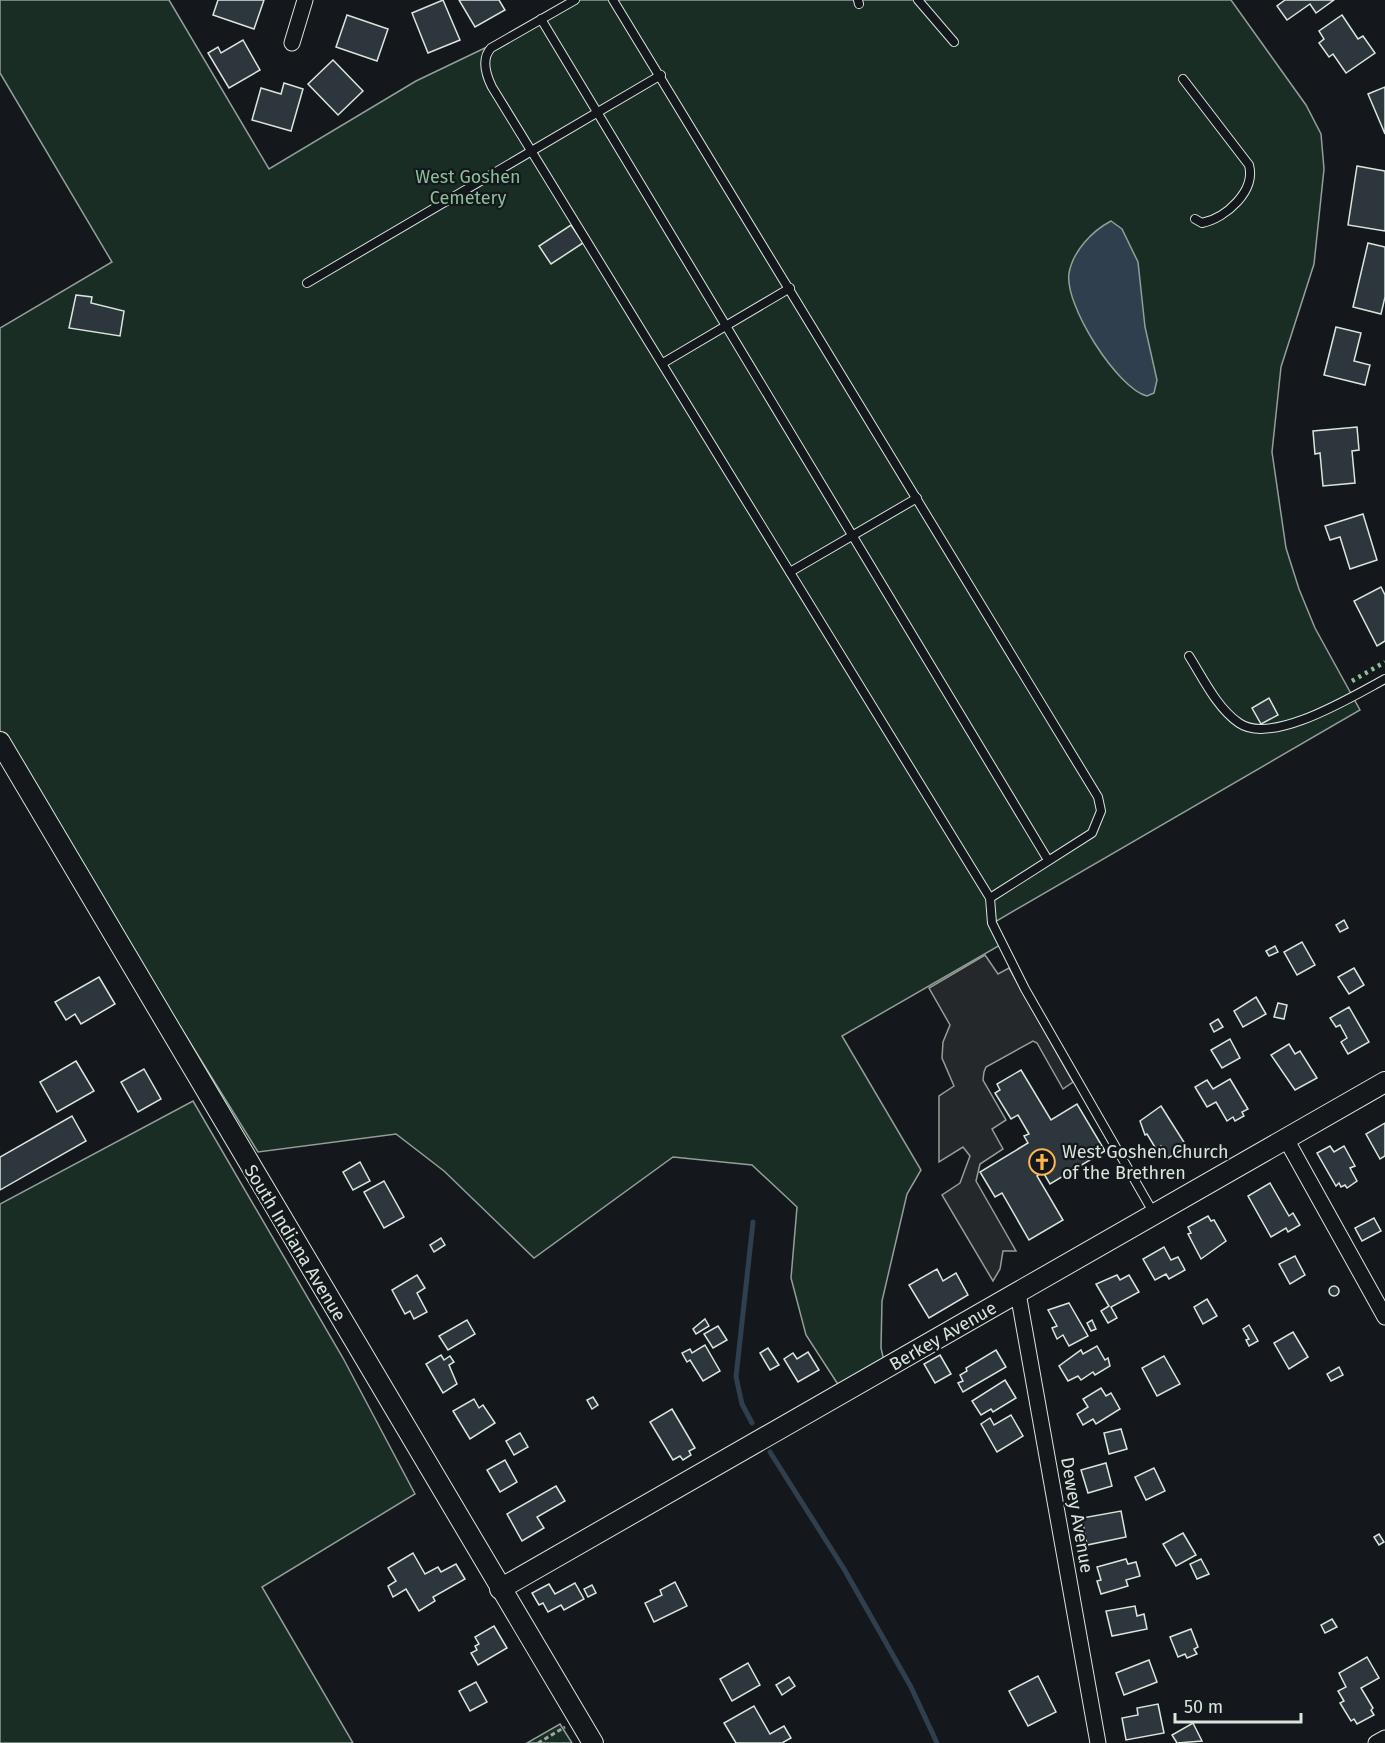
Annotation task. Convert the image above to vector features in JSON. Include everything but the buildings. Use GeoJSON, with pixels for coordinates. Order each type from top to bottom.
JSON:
{"type":"FeatureCollection","features":[{"type":"Feature","properties":{"kind":"street"},"geometry":{"type":"LineString","coordinates":[[292,42],[305,0]]}},
{"type":"Feature","properties":{"kind":"street","name":"South Indiana Avenue"},"geometry":{"type":"LineString","coordinates":[[0,742],[592,1743]]}},
{"type":"Feature","properties":{"kind":"street","name":"Berkey Avenue"},"geometry":{"type":"LineString","coordinates":[[500,1589],[1385,1082]]}},
{"type":"Feature","properties":{"kind":"street"},"geometry":{"type":"LineString","coordinates":[[1286,1139],[1385,1317]]}},
{"type":"Feature","properties":{"kind":"street","name":"Dewey Avenue"},"geometry":{"type":"LineString","coordinates":[[1018,1293],[1098,1743]]}},
{"type":"Feature","properties":{"kind":"street"},"geometry":{"type":"LineString","coordinates":[[1376,1743],[1385,1738]]}},
{"type":"Feature","properties":{"kind":"lane"},"geometry":{"type":"LineString","coordinates":[[575,0],[491,48],[485,58],[485,69],[492,87],[990,898],[992,923],[1025,989],[1154,1214]]}},
{"type":"Feature","properties":{"kind":"lane"},"geometry":{"type":"LineString","coordinates":[[613,0],[661,75],[1098,797],[1101,811],[1092,833],[990,898]]}},
{"type":"Feature","properties":{"kind":"lane"},"geometry":{"type":"LineString","coordinates":[[918,0],[954,42]]}},
{"type":"Feature","properties":{"kind":"lane"},"geometry":{"type":"LineString","coordinates":[[541,19],[1048,860]]}},
{"type":"Feature","properties":{"kind":"lane"},"geometry":{"type":"LineString","coordinates":[[307,283],[661,75]]}},
{"type":"Feature","properties":{"kind":"lane"},"geometry":{"type":"LineString","coordinates":[[1183,79],[1249,165],[1252,176],[1248,188],[1230,209],[1212,221],[1202,223],[1195,219]]}},
{"type":"Feature","properties":{"kind":"lane"},"geometry":{"type":"LineString","coordinates":[[663,363],[790,288]]}},
{"type":"Feature","properties":{"kind":"lane"},"geometry":{"type":"LineString","coordinates":[[790,572],[917,498]]}},
{"type":"Feature","properties":{"kind":"lane"},"geometry":{"type":"LineString","coordinates":[[1189,656],[1224,708],[1239,723],[1254,730],[1270,730],[1288,724],[1338,704],[1385,679]]}},
{"type":"Feature","properties":{"kind":"path"},"geometry":{"type":"LineString","coordinates":[[538,1743],[565,1727]]}},
{"type":"Feature","properties":{"kind":"green space","name":"West Goshen Cemetery"},"geometry":{"type":"Polygon","coordinates":[[[0,0],[169,0],[269,169],[416,81],[489,46],[570,0],[1231,0],[1306,105],[1321,134],[1324,169],[1314,264],[1281,367],[1272,452],[1286,548],[1299,589],[1315,628],[1360,710],[993,923],[1002,944],[842,1036],[921,1170],[907,1194],[882,1301],[881,1348],[884,1361],[839,1386],[806,1335],[791,1278],[797,1207],[752,1165],[673,1157],[534,1258],[444,1171],[396,1134],[258,1152],[0,736],[0,328],[112,262],[0,73],[0,0]]]}},
{"type":"Feature","properties":{"kind":"green space"},"geometry":{"type":"Polygon","coordinates":[[[193,1101],[343,1358],[415,1494],[262,1587],[353,1743],[0,1743],[0,1204],[193,1101]]]}},
{"type":"Feature","properties":{"kind":"green space"},"geometry":{"type":"Polygon","coordinates":[[[560,1724],[572,1743],[527,1743],[560,1724]]]}},
{"type":"Feature","properties":{"kind":"shaded area"},"geometry":{"type":"Polygon","coordinates":[[[985,955],[998,974],[1009,968],[1073,1082],[1063,1089],[1037,1043],[1033,1041],[986,1067],[983,1080],[1006,1120],[992,1129],[1003,1149],[980,1164],[976,1181],[1016,1251],[1003,1251],[1000,1269],[993,1281],[942,1195],[960,1183],[970,1156],[963,1147],[939,1162],[939,1096],[954,1086],[942,1058],[943,1042],[950,1025],[929,988],[985,955]]]}},
{"type":"Feature","properties":{"kind":"water"},"geometry":{"type":"Polygon","coordinates":[[[1111,221],[1122,229],[1138,262],[1145,327],[1157,380],[1154,393],[1147,396],[1135,390],[1121,378],[1095,344],[1075,305],[1070,287],[1069,273],[1079,250],[1090,236],[1111,221]]]}},
{"type":"Feature","properties":{"kind":"waterway"},"geometry":{"type":"LineString","coordinates":[[752,1423],[742,1404],[736,1377],[753,1222]]}},
{"type":"Feature","properties":{"kind":"waterway"},"geometry":{"type":"LineString","coordinates":[[770,1452],[844,1569],[911,1687],[937,1743]]}},
{"type":"Feature","properties":{"kind":"hedge"},"geometry":{"type":"LineString","coordinates":[[1352,681],[1385,662]]}},
{"type":"Feature","properties":{"kind":"place","name":"West Goshen Church of the Brethren"},"geometry":{"type":"Point","coordinates":[1042,1162]}}]}
